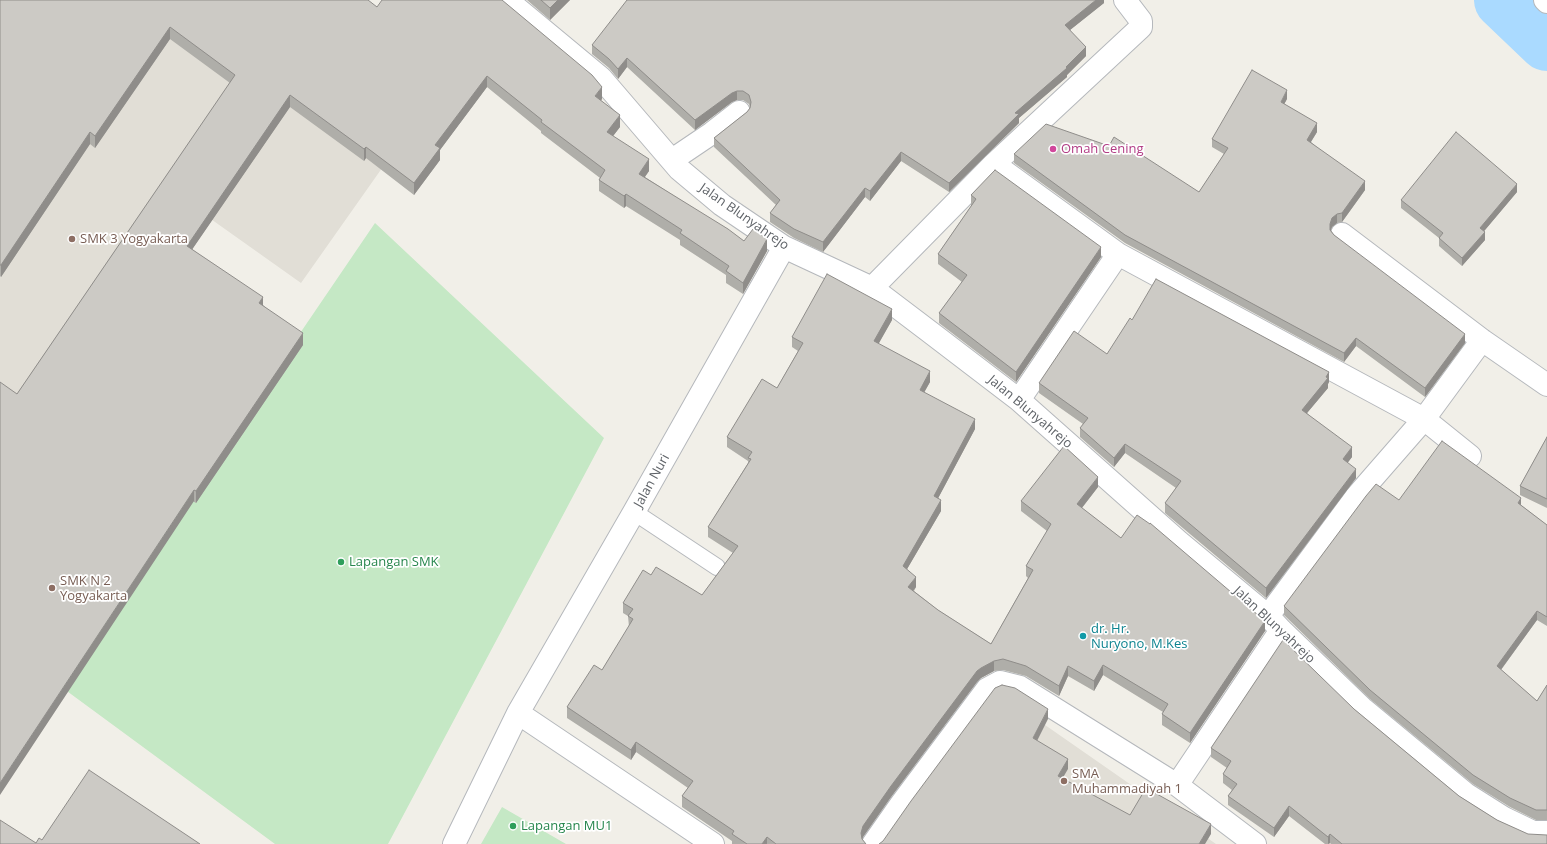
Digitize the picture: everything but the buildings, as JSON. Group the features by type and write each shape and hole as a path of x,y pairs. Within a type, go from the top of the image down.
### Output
{"street":[{"name":"Jalan Blunyahrejo","path":"507,0 601,78 679,169 722,205 784,247 872,288 1019,400 1178,542 1274,623 1362,708 1466,794 1504,818 1533,832 1547,832"},
{"path":"872,288 994,164 1141,27 1141,21 1125,0"},
{"path":"672,160 712,133 739,112"},
{"path":"994,164 1118,254 1424,419 1470,456"},
{"path":"1342,234 1482,340 1547,385"},
{"name":"Jalan Nuri","path":"454,844 518,713 784,247"},
{"path":"1019,400 1118,254"},
{"path":"1177,785 1274,623 1356,497 1424,419 1482,340"},
{"path":"873,844 987,689 1000,682 1020,687 1177,785 1255,844"},
{"path":"518,713 713,844"}],"lane":[{"path":"634,512 717,567"}],"shaded area":[{"name":"SMK 3 Yogyakarta","path":"0,0 273,0 423,110 301,283 177,195 0,441"},
{"name":"SMA Muhammadiyah 1","path":"1035,718 1216,844 969,844"}],"green space":[{"name":"Lapangan SMK","path":"375,223 604,438 388,844 275,844 60,686"},
{"name":"Lapangan MU1","path":"502,807 566,844 481,844"}],"waterway":[{"path":"1503,0 1547,42"}],"place":[{"name":"Omah Cening","path":"1053,149"},
{"name":"SMK 3 Yogyakarta","path":"72,239"},
{"name":"Lapangan SMK","path":"341,562"},
{"name":"SMK N 2 Yogyakarta","path":"52,588"},
{"name":"dr. Hr. Nuryono, M.Kes","path":"1083,636"},
{"name":"SMA Muhammadiyah 1","path":"1064,781"},
{"name":"Lapangan MU1","path":"513,826"}]}
